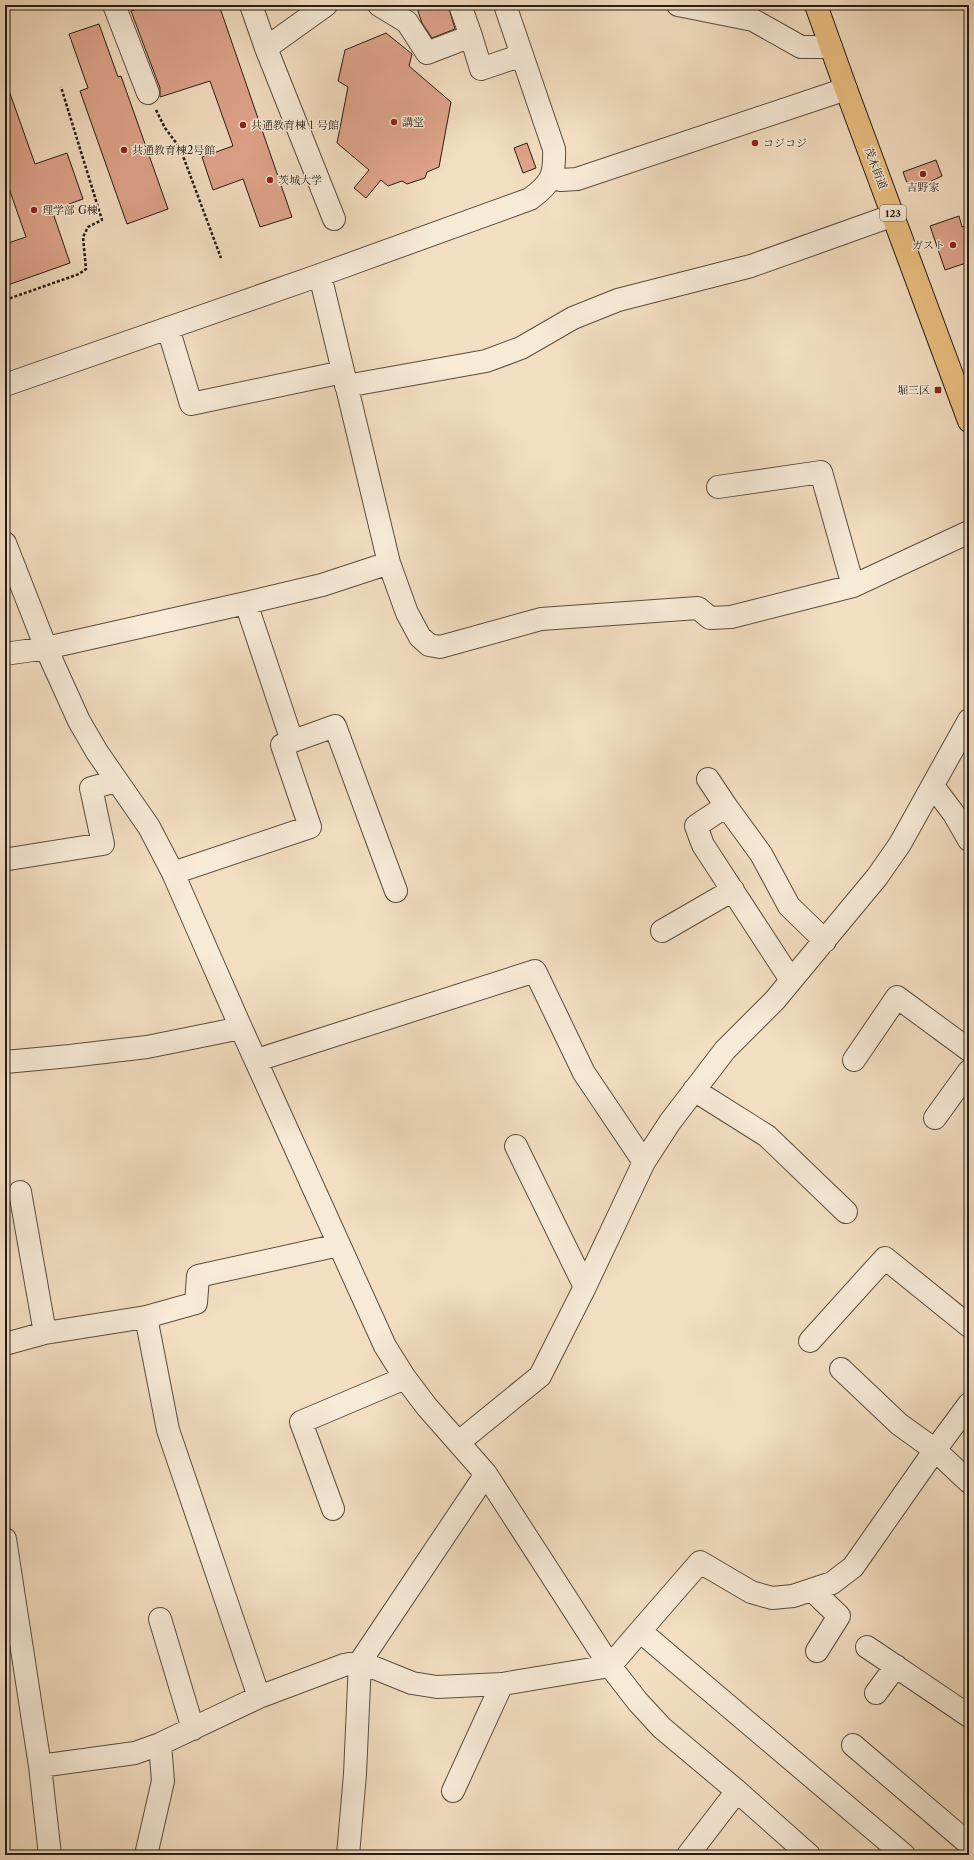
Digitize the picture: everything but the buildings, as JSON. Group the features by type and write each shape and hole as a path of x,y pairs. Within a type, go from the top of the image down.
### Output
{"highway":[{"name":"茂木街道","path":"816,5 969,421"}],"street":[{"path":"114,5 148,93"},
{"path":"251,5 266,48 334,219"},
{"path":"266,48 326,5"},
{"path":"379,5 407,22 427,53 471,36"},
{"path":"460,5 481,69 522,55"},
{"path":"5,385 320,275 530,199 538,193 552,177 554,170 554,149 505,5"},
{"path":"678,5 753,20 801,47 831,47"},
{"path":"552,177 561,180 578,179 846,89"},
{"path":"168,328 191,404 345,379 486,362 520,348 573,318 618,300 751,266 894,215"},
{"path":"320,275 389,563 407,613 420,637 429,645 440,647 541,619 698,608 710,618 731,617 852,586 969,532"},
{"path":"718,487 821,472 852,586"},
{"path":"5,543 46,648 79,721 97,752 149,827 173,873 339,1245 386,1346 405,1378 427,1407 486,1474 610,1666 638,1702 662,1728 737,1791 809,1855"},
{"path":"5,654 46,648 246,604 322,585 389,563"},
{"path":"246,604 292,741"},
{"path":"459,1442 540,1376 585,1287 644,1162 694,1090 725,1050 775,1000 877,877 900,844 969,720"},
{"path":"173,873 310,827 282,745 336,726 396,891"},
{"path":"708,780 761,854 789,906 825,940"},
{"path":"9,859 103,844 91,788 117,781"},
{"path":"933,786 954,814 969,840"},
{"path":"726,806 696,826 703,845 791,980"},
{"path":"662,931 733,890"},
{"path":"257,1060 535,972 584,1073 644,1162"},
{"path":"854,1060 896,997 969,1050"},
{"path":"5,1062 147,1047 241,1028"},
{"path":"935,1118 969,1071"},
{"path":"694,1090 767,1136 846,1212"},
{"path":"516,1146 585,1287"},
{"path":"20,1192 45,1333"},
{"path":"5,1344 45,1333 146,1317 196,1303 198,1276 339,1245"},
{"path":"810,1341 885,1258 969,1326"},
{"path":"146,1317 168,1430 259,1697"},
{"path":"841,1369 899,1424 935,1450 969,1482"},
{"path":"333,1509 301,1422 405,1378"},
{"path":"40,1766 134,1753 160,1744 259,1697 344,1665 360,1662 412,1683 437,1687 502,1684 610,1666 700,1562 751,1592 772,1598 793,1596 813,1591 832,1583 854,1567 935,1450 969,1404"},
{"path":"348,1855 355,1774 360,1662 486,1474"},
{"path":"5,1539 11,1625 40,1766 50,1855"},
{"path":"813,1591 839,1616 817,1650"},
{"path":"160,1619 193,1729"},
{"path":"640,1631 904,1855"},
{"path":"867,1647 969,1716"},
{"path":"876,1693 896,1666"},
{"path":"453,1791 502,1684"},
{"path":"146,1855 163,1781 160,1744"},
{"path":"853,1745 969,1844"},
{"path":"688,1855 737,1791"}],"path":[{"path":"5,300 79,274 86,269 83,237 88,227 102,220 61,87"},
{"path":"148,93 165,128 180,148 221,258"}],"place":[{"name":"講堂","path":"394,122"},
{"name":"共通教育棟１号館","path":"243,125"},
{"name":"コジコジ","path":"755,143"},
{"name":"共通教育棟2号館","path":"124,150"},
{"name":"吉野家","path":"923,174"},
{"name":"茨城大学","path":"270,180"},
{"name":"理学部 G棟","path":"34,210"},
{"name":"ガスト","path":"953,245"},
{"name":"堀三区","path":"938,390"}]}
